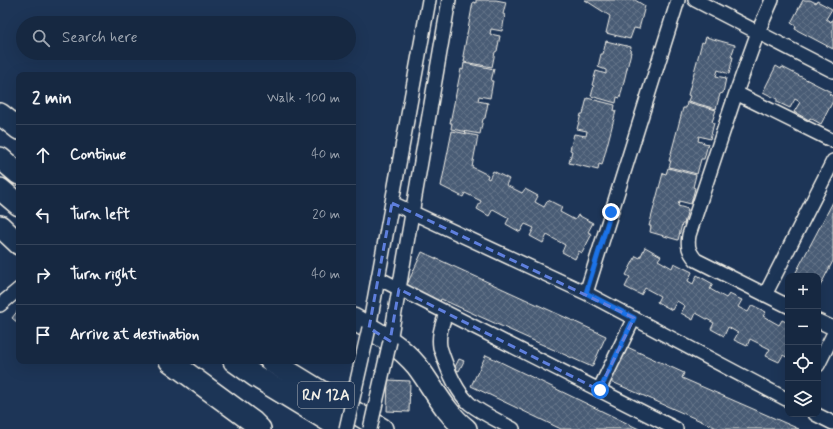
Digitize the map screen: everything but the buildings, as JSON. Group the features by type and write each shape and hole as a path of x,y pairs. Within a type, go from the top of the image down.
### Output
{"highway":[{"path":"0,114 16,127"},
{"path":"0,158 16,171"},
{"path":"0,189 16,202"},
{"path":"0,226 16,241"},
{"path":"361,324 390,341 410,359 417,366 457,421 466,429"},
{"path":"174,364 260,429"},
{"name":"RN 12A","path":"238,364 255,376 342,429"},
{"name":"RN 12A","path":"276,364 382,429"}],"street":[{"path":"356,359 361,324 378,278 429,0"},
{"path":"370,429 400,289 449,0"},
{"path":"586,293 678,0"},
{"path":"695,0 833,71"},
{"path":"772,0 758,32 736,93 689,235 688,248 691,255 696,260 785,305"},
{"path":"736,93 833,141"},
{"path":"765,295 833,161"},
{"path":"392,203 586,293 785,398"},
{"path":"378,278 676,429"},
{"path":"0,305 16,292"},
{"path":"446,313 440,331 439,341 456,387 462,396 476,408 513,429"},
{"path":"600,390 634,318"},
{"path":"821,322 833,328"},
{"path":"821,359 833,335"},
{"path":"346,429 355,364"},
{"path":"821,417 833,423"}],"highlighted area":[{"path":"392,203 634,318 599,390 399,289 390,341 369,328"}],"route":[{"path":"600,390 634,318 586,293 611,212"}]}
